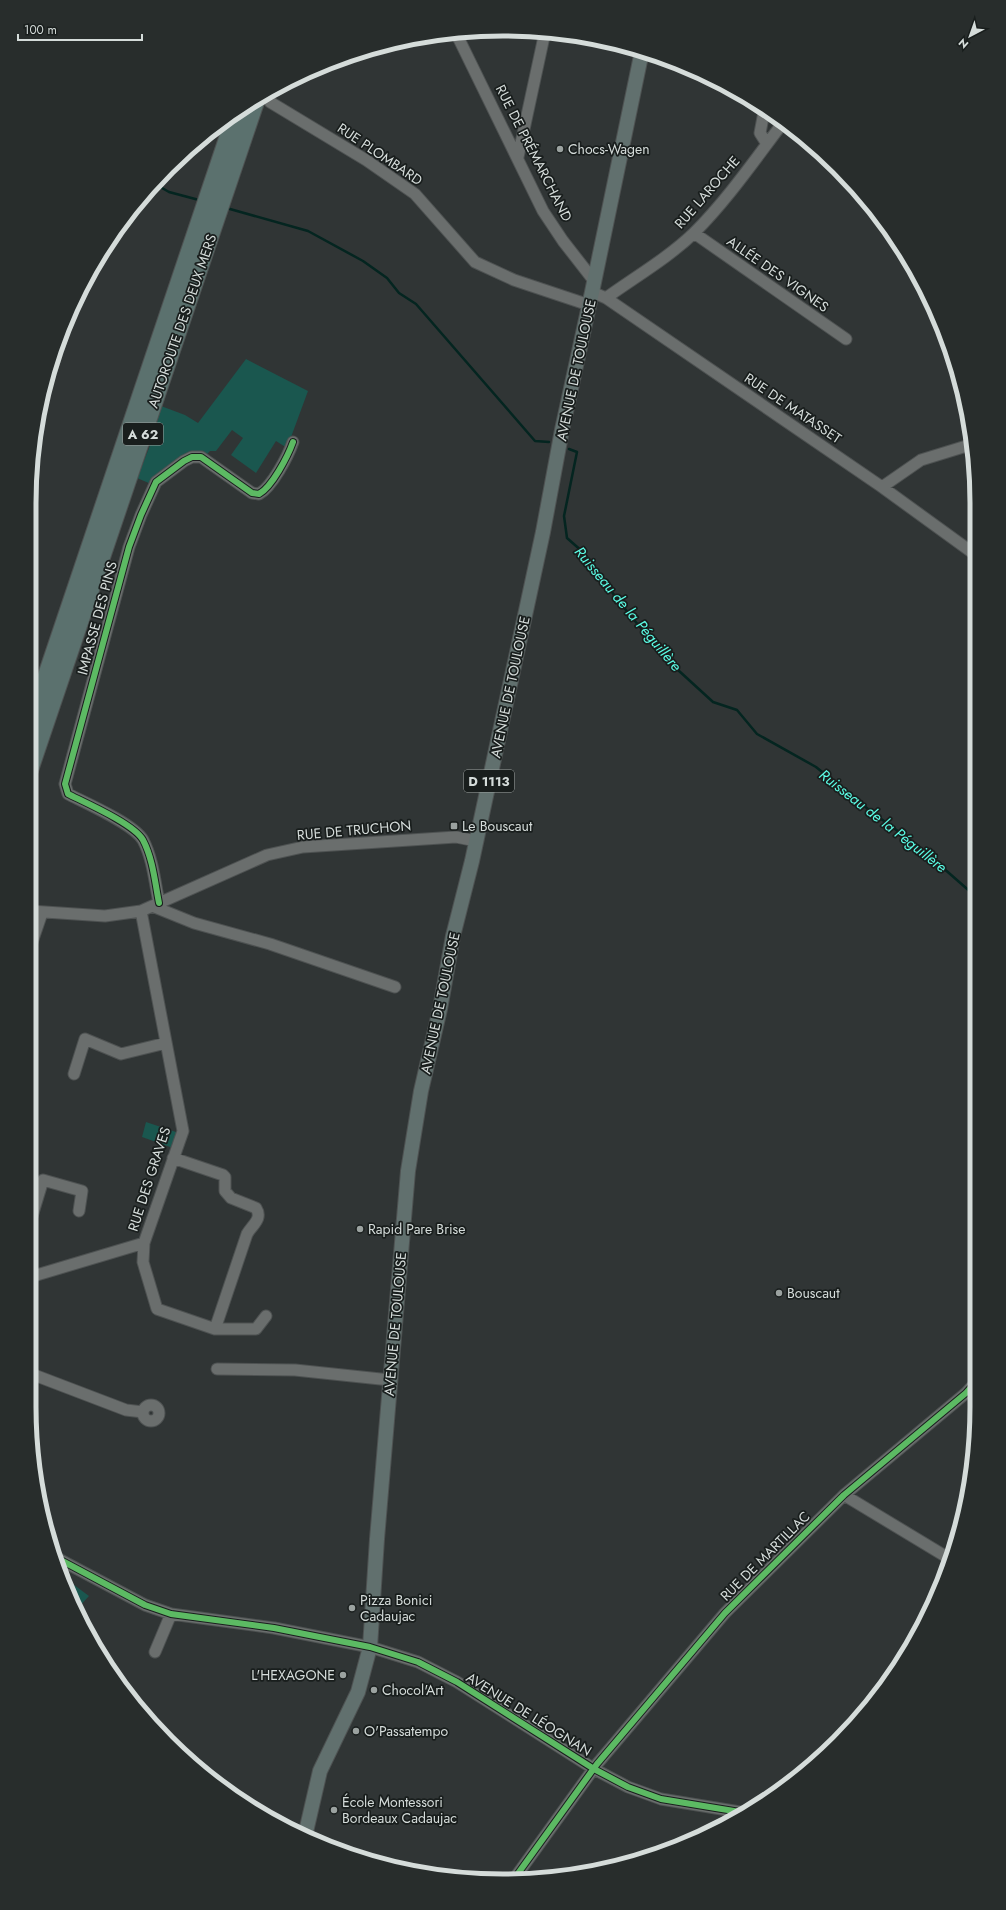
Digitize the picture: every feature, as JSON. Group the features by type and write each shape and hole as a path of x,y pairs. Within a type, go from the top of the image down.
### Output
{"highway":[{"name":"AUTOROUTE DES DEUX MERS","path":"36,753 263,103"},
{"name":"AUTOROUTE DES DEUX MERS","path":"36,705 232,124"}],"main road":[{"name":"AVENUE DE TOULOUSE","path":"370,1647 379,1516 408,1171 421,1091 440,1009 453,936 476,841 543,532 562,430 641,57"},
{"name":"D 1113","path":"306,1830 320,1771 358,1692 370,1647"}],"street":[{"name":"RUE DE PRÉMARCHAND","path":"459,38 544,211 563,241 592,293"},
{"path":"518,157 544,38"},
{"name":"RUE PLOMBARD","path":"266,101 366,160 415,194 475,262 514,280 592,293"},
{"path":"763,116 760,133 767,144"},
{"name":"RUE LAROCHE","path":"606,298 672,251 694,233 723,201 779,128"},
{"name":"ALLÉE DES VIGNES","path":"694,233 846,339"},
{"name":"RUE DE MATASSET","path":"592,293 606,298 882,487 970,551"},
{"name":"IMPASSE DES PINS","path":"151,907 153,870 143,839 122,821 68,794 65,784 129,547 156,482 184,461 192,457 201,457 252,493 259,494 264,490 285,460 293,442"},
{"path":"882,487 921,460 966,446"},
{"name":"RUE DE TRUCHON","path":"36,912 105,916 151,907 267,856 303,847 456,836 476,841"},
{"path":"151,907 194,923 270,944 395,987"},
{"name":"RUE DES GRAVES","path":"36,1274 144,1243 183,1131 166,1043 151,907"},
{"path":"36,932 42,913"},
{"path":"74,1074 85,1039 121,1054 166,1043"},
{"path":"173,1158 223,1175 225,1177 224,1191 228,1195 252,1205 258,1212 259,1217 247,1234 215,1329"},
{"path":"36,1203 43,1180 82,1191 79,1211"},
{"path":"144,1243 143,1262 158,1309 215,1329 256,1329 266,1316"},
{"path":"217,1369 295,1370 390,1380"},
{"path":"36,1376 126,1410 143,1412"},
{"name":"RUE DE MARTILLAC","path":"518,1874 594,1769 724,1612 844,1495 970,1389"},
{"path":"844,1495 945,1556"},
{"name":"AVENUE DE LÉOGNAN","path":"63,1561 145,1604 172,1614 274,1628 370,1647 418,1662 457,1682 594,1769 628,1787 661,1798 736,1811"},
{"path":"155,1652 172,1614"}],"green space":[{"path":"246,359 308,391 287,448 276,441 256,473 231,455 243,438 232,430 216,451 210,451 204,457 190,452 151,484 137,478 149,448 161,406 185,415 198,423"},
{"path":"146,1122 179,1133 173,1148 142,1137"},
{"path":"71,1582 89,1596 80,1605"}],"waterway":[{"name":"Ruisseau de la Péguillère","path":"160,187 169,192 199,200"},
{"name":"Ruisseau de la Péguillère","path":"230,209 308,231 363,261 387,278 399,293 416,304 535,441 549,442"},
{"name":"Ruisseau de la Péguillère","path":"569,449 577,452 564,516 567,538 584,553 617,599 666,659 713,702 737,710 757,734 816,767 873,813 917,845 970,891"}],"cycle path":[{"path":"159,903 151,863 143,840 130,827 97,808 68,794 65,784 129,547 156,482 184,461 192,457 201,457 252,493 259,494 274,478 293,442"},
{"path":"518,1874 597,1764 725,1613 844,1495 970,1389"},
{"path":"63,1561 145,1605 171,1614 274,1628 370,1647 418,1662 457,1682 594,1769 628,1787 661,1799 736,1811"}],"place":[{"name":"Chocs-Wagen","path":"560,149"},
{"name":"Le Bouscaut","path":"454,826"},
{"name":"Rapid Pare Brise","path":"360,1229"},
{"name":"Bouscaut","path":"779,1293"},
{"name":"Pizza Bonici Cadaujac","path":"352,1608"},
{"name":"L'HEXAGONE","path":"343,1675"},
{"name":"Chocol'Art","path":"374,1690"},
{"name":"O'Passatempo","path":"356,1731"},
{"name":"École Montessori Bordeaux Cadaujac","path":"334,1810"}]}
